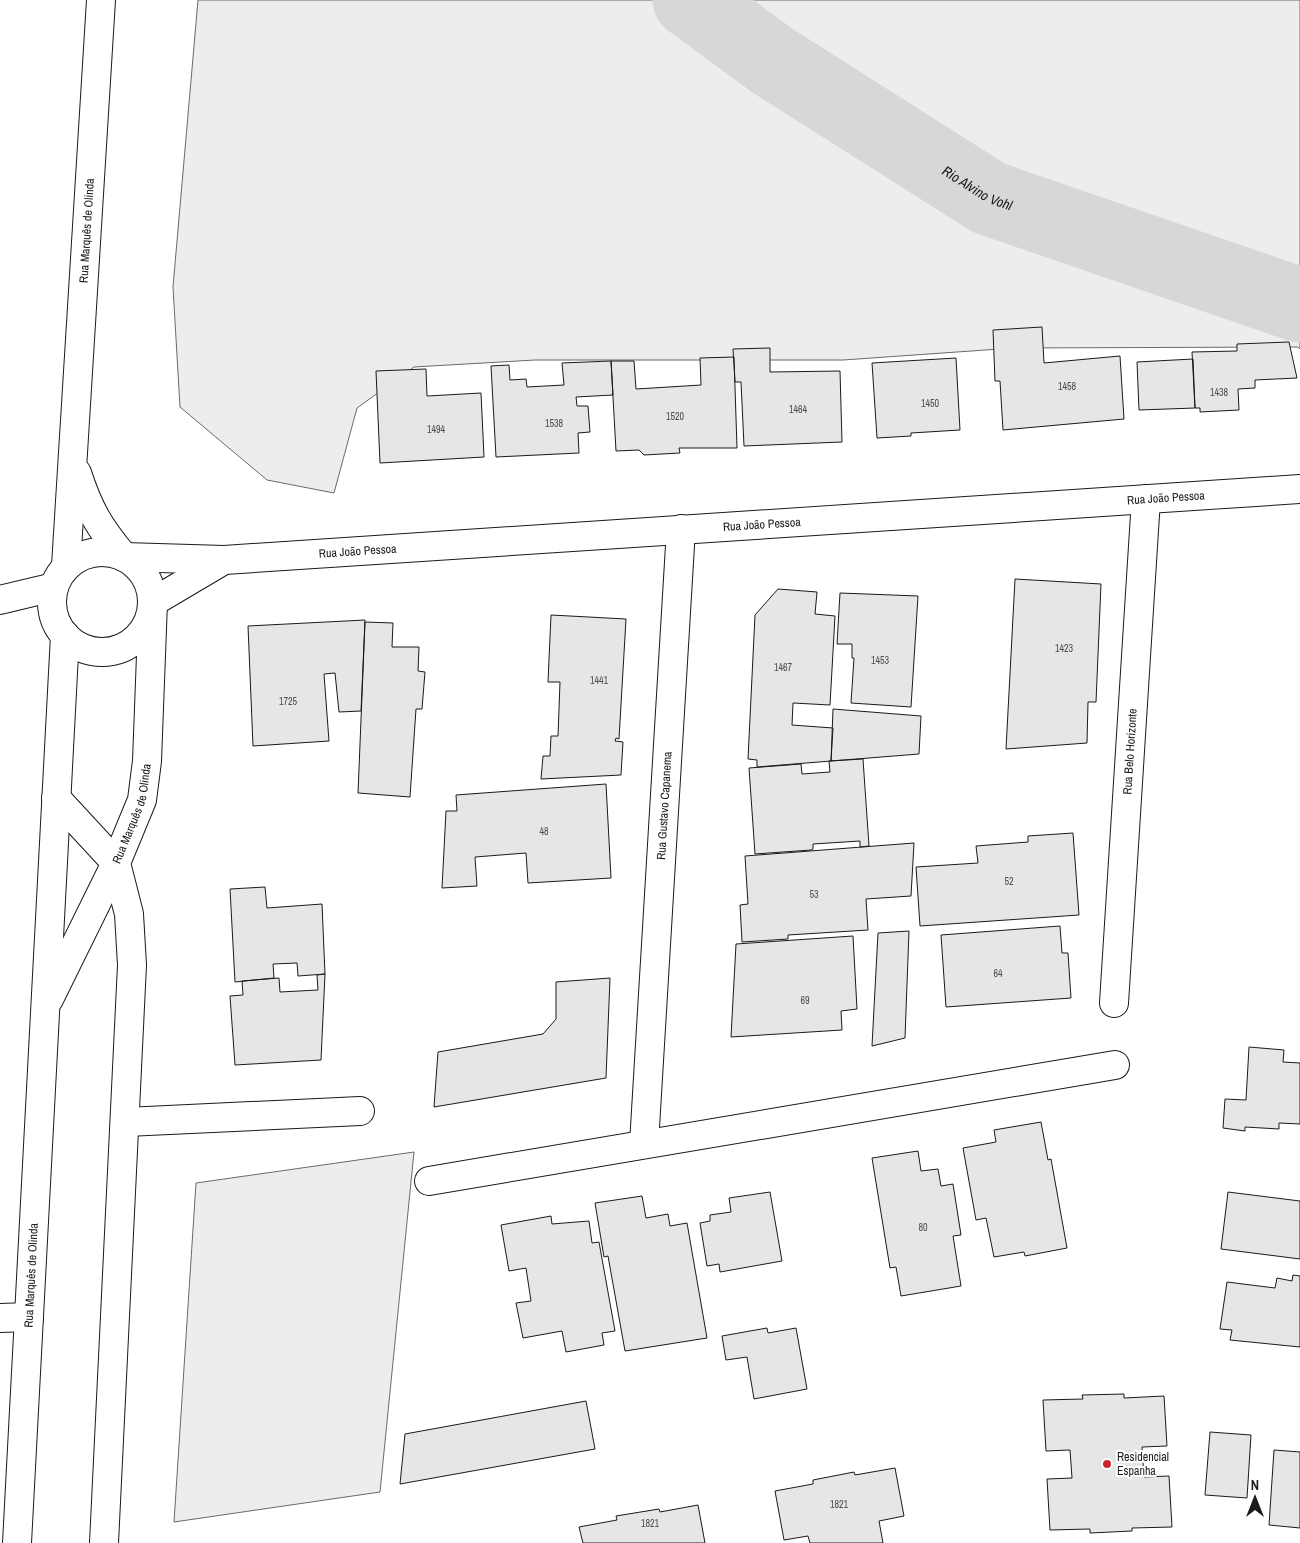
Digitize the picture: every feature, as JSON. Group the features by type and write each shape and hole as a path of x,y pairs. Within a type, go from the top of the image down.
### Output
{"street":[{"name":"Rua Marquês de Olinda","path":"60,577 73,462 100,0"},
{"name":"Rua Marquês de Olinda","path":"73,462 87,503 96,519 124,556"},
{"name":"Rua João Pessoa","path":"124,556 224,560 1300,489"},
{"name":"Rua Belo Horizonte","path":"1114,1003 1146,499"},
{"name":"Rua Gustavo Capanema","path":"644,1144 681,529"},
{"path":"0,600 60,577 79,557 94,552 109,552 124,556 146,574 153,602 150,619 142,633 129,645 112,651 95,651 79,646 65,636 56,621 52,604 60,577"},
{"name":"Rua João Pessoa","path":"153,602 224,560"},
{"name":"Rua Marquês de Olinda","path":"44,1009 116,863 142,800 146,771 153,602"},
{"name":"Rua Marquês de Olinda","path":"17,1543 65,636"},
{"path":"56,798 116,863 129,914 132,965 126,1122 104,1543"},
{"path":"429,1181 1115,1065"},
{"path":"126,1122 360,1111"},
{"path":"0,1318 29,1317"}],"shaded area":[{"path":"198,0 1300,0 1300,349 1298,347 1014,348 843,360 535,360 414,367 357,408 334,493 267,480 180,407 173,287"},
{"path":"414,1152 380,1492 174,1522 196,1183"}],"building":[{"path":"1042,327 1044,363 1120,356 1124,419 1003,430 1000,381 995,381 993,330"},
{"path":"1289,342 1297,378 1255,380 1255,388 1238,389 1239,410 1200,412 1200,408 1195,408 1192,352 1237,351 1237,344"},
{"path":"770,348 770,372 840,371 842,442 744,446 741,382 735,382 733,349"},
{"path":"734,357 737,448 679,448 680,453 644,455 639,450 616,451 611,361 634,361 636,389 701,385 700,358"},
{"path":"956,358 960,430 911,433 911,436 877,438 872,363"},
{"path":"1193,359 1195,408 1139,410 1137,362"},
{"path":"611,361 613,395 576,397 577,406 588,406 590,432 578,433 579,453 496,457 491,366 509,365 510,380 526,379 527,387 564,385 562,363"},
{"path":"426,369 427,396 481,393 484,457 380,463 376,371"},
{"path":"1015,579 1101,584 1096,702 1088,702 1087,743 1006,749"},
{"path":"778,589 817,592 815,614 835,616 830,705 793,703 792,725 833,728 831,761 757,767 757,760 748,759 755,615"},
{"path":"840,593 918,596 911,707 851,703 854,658 852,658 852,644 837,644"},
{"path":"551,615 626,619 619,739 616,738 615,741 623,742 621,775 541,779 543,756 550,756 551,736 558,736 560,682 548,682"},
{"path":"365,620 361,711 339,712 335,673 324,674 329,741 253,746 248,626"},
{"path":"365,622 393,623 392,647 419,647 418,671 425,672 422,709 416,709 410,797 358,793"},
{"path":"833,709 921,716 919,754 831,761"},
{"path":"863,759 869,846 860,847 860,841 813,844 813,849 811,850 755,854 749,768 801,764 802,774 830,772 829,761"},
{"path":"606,784 611,878 528,883 526,853 475,857 477,886 442,888 446,811 457,811 456,795"},
{"path":"1073,833 1079,915 920,926 916,867 978,863 976,846 1028,842 1028,836"},
{"path":"914,843 911,896 866,899 868,930 788,935 788,939 742,942 740,905 748,904 745,856"},
{"path":"265,887 267,908 322,904 325,974 298,976 297,963 273,964 274,978 235,982 230,889"},
{"path":"1060,926 1062,953 1068,953 1071,998 946,1007 941,935"},
{"path":"909,931 905,1038 872,1046 878,933"},
{"path":"853,936 857,1009 841,1011 842,1030 731,1037 736,944"},
{"path":"325,974 321,1060 235,1065 230,996 243,995 242,981 279,978 280,992 318,990 317,975"},
{"path":"610,978 606,1078 434,1107 438,1052 543,1034 556,1019 556,982"},
{"path":"1249,1047 1284,1050 1283,1062 1300,1063 1300,1124 1279,1123 1279,1129 1245,1127 1245,1131 1223,1128 1225,1099 1246,1100"},
{"path":"1041,1122 1048,1160 1051,1159 1067,1248 1025,1256 1024,1252 994,1257 986,1218 976,1220 963,1148 996,1142 994,1130"},
{"path":"918,1151 921,1171 938,1169 941,1186 953,1184 961,1235 953,1236 961,1286 901,1296 896,1267 890,1268 872,1158"},
{"path":"770,1192 782,1261 720,1272 719,1264 707,1266 700,1223 710,1221 710,1215 731,1212 729,1198"},
{"path":"1228,1192 1300,1201 1300,1259 1221,1249"},
{"path":"642,1196 646,1218 668,1214 670,1226 687,1223 707,1338 625,1351 608,1256 604,1257 595,1203"},
{"path":"551,1216 552,1224 589,1221 592,1243 599,1242 615,1331 602,1333 604,1345 566,1352 562,1331 523,1338 516,1303 531,1301 526,1268 509,1271 501,1225"},
{"path":"1293,1275 1300,1276 1300,1347 1230,1340 1232,1330 1220,1329 1227,1282 1275,1288 1277,1278 1292,1281"},
{"path":"767,1328 768,1333 796,1328 807,1389 754,1399 747,1357 726,1360 722,1336"},
{"name":"Residencial Espanha","path":"1124,1394 1124,1398 1164,1396 1167,1446 1142,1447 1144,1477 1169,1476 1172,1527 1132,1528 1132,1531 1090,1533 1090,1529 1050,1530 1047,1479 1072,1478 1070,1450 1046,1451 1043,1400 1083,1399 1082,1395"},
{"path":"586,1401 595,1449 400,1484 405,1434"},
{"path":"1210,1432 1251,1435 1247,1498 1205,1495"},
{"path":"1274,1450 1300,1452 1300,1528 1269,1525"},
{"path":"895,1468 904,1516 879,1521 883,1543 810,1543 808,1536 784,1540 775,1491 813,1484 813,1480 854,1472 855,1475"},
{"path":"698,1505 705,1543 583,1543 579,1527 617,1520 616,1516 659,1509 660,1512"}],"waterway":[{"name":"Rio Alvino Vohl","path":"690,0 773,61 989,198 1300,305"}],"place":[{"name":"Residencial Espanha","path":"1107,1464"}]}
